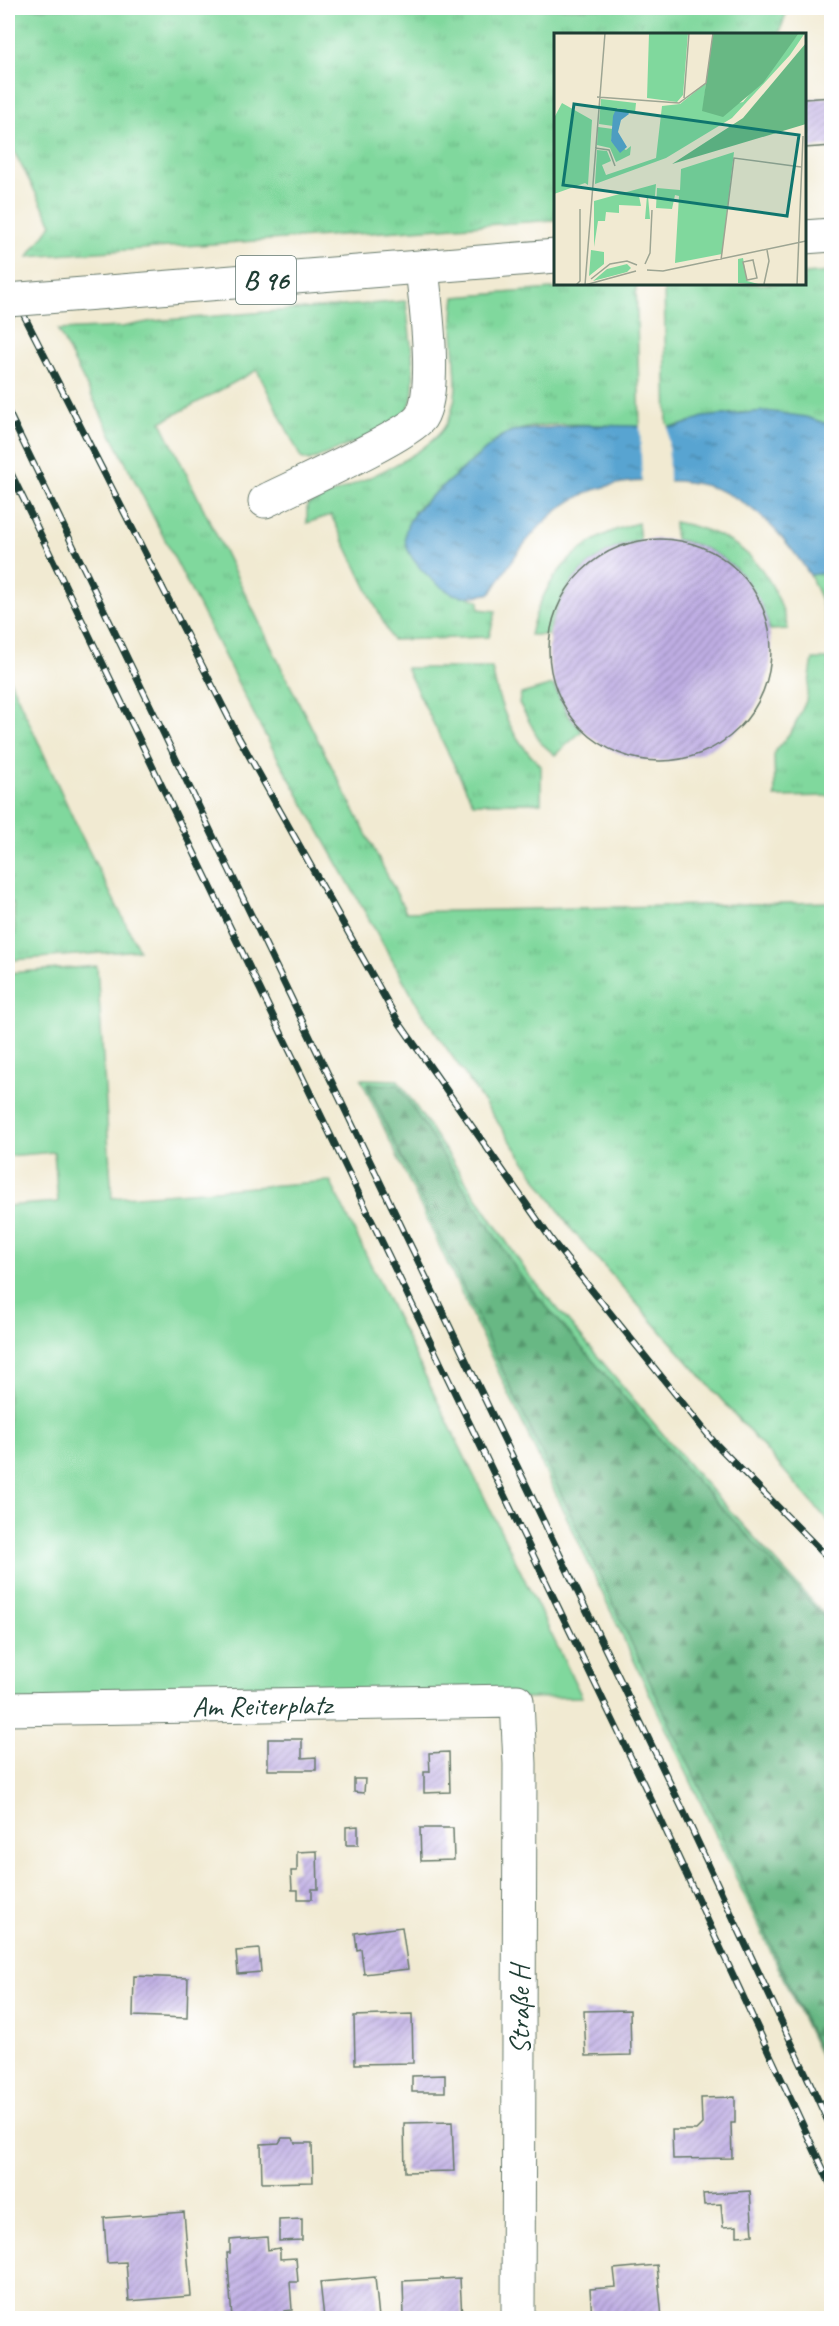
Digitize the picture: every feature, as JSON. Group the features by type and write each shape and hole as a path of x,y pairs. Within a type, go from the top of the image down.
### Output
{"street":[{"path":"806,237 831,235"},
{"name":"B 96","path":"8,300 554,256"},
{"path":"265,501 397,435 421,417 430,385 422,267"},
{"name":"Am Reiterplatz","path":"8,1709 517,1701"},
{"name":"Straße H","path":"517,1701 520,1764 518,2319"}],"green space":[{"path":"8,8 788,8 779,33 554,33 554,220 28,257 52,224 8,140"},
{"path":"831,272 831,425 800,417 770,413 739,413 702,418 678,426 667,426 664,285 806,285 806,274"},
{"path":"602,285 636,285 640,427 587,424 549,425 531,427 500,437 413,512 470,598 479,600 479,609 496,611 489,637 392,640 331,515 307,523 307,505 395,465 427,445 443,429 451,412 456,388 453,331 455,297"},
{"path":"406,301 413,365 411,402 406,411 395,420 350,445 309,461 301,458 257,370 161,422 289,683 406,912 831,902 831,1524 572,1230 421,1011 261,728 58,330 122,327 153,321"},
{"path":"674,522 717,534 749,556 773,587 788,629 770,630 756,596 737,570 710,551 675,539"},
{"path":"638,523 640,540 606,553 592,562 579,574 560,601 548,635 530,635 544,595 567,562 598,538"},
{"path":"831,572 831,631 828,631 821,600 810,575"},
{"path":"813,659 829,659 831,796 775,797 774,753 793,729 806,701"},
{"path":"406,668 492,668 498,696 514,733 541,766 541,803 473,803"},
{"path":"8,676 80,833 139,950 13,960 11,935 15,934 13,903 8,903"},
{"path":"553,685 568,715 582,731 555,755 541,743 519,703 521,694"},
{"path":"97,966 112,1198 330,1181 582,1697 8,1706 8,1206 58,1202 54,1152 8,1156 8,973"},
{"path":"361,1079 398,1080 526,1271 693,1470 831,1622 831,1625 689,1473 521,1277 398,1085 367,1085 703,1794 831,2080"},
{"path":"367,1084 398,1085 521,1277 689,1473 831,1625 831,2078 703,1794"}],"water":[{"path":"766,411 806,417 831,425 831,572 810,575 773,528 743,502 707,486 678,481 637,481 611,485 586,493 563,506 527,541 491,593 464,596 450,593 429,577 407,549 405,537 407,525 423,504 500,437 512,431 581,425 677,427 703,417"}],"pier":[{"path":"640,424 668,424 669,484 642,484"}],"building":[{"path":"832,97 832,146 806,148 806,99"},
{"path":"660,539 682,541 702,547 730,564 746,580 763,608 769,628 771,650 769,672 763,692 746,720 730,736 702,753 682,759 660,761 638,759 618,753 590,736 574,720 557,692 551,672 549,650 551,628 557,608 574,580 590,564 618,547 638,541"},
{"path":"268,1739 302,1739 302,1758 316,1757 316,1770 268,1770"},
{"path":"449,1752 450,1792 424,1793 424,1772 430,1772 429,1753"},
{"path":"354,1779 365,1779 364,1793 354,1792"},
{"path":"358,1826 358,1845 346,1845 346,1827"},
{"path":"420,1828 453,1828 454,1860 421,1861"},
{"path":"317,1851 318,1889 312,1889 312,1899 298,1899 298,1890 292,1890 291,1871 297,1871 297,1852"},
{"path":"402,1927 408,1969 364,1974 361,1949 357,1950 355,1933"},
{"path":"259,1949 261,1972 238,1974 236,1951"},
{"path":"134,1976 188,1978 187,2018 133,2016"},
{"path":"630,2010 631,2055 586,2056 584,2011"},
{"path":"412,2014 413,2063 355,2064 354,2016"},
{"path":"445,2075 445,2092 412,2092 412,2076"},
{"path":"735,2097 735,2123 731,2123 732,2158 673,2159 672,2130 696,2130 702,2124 701,2098"},
{"path":"452,2122 454,2171 405,2172 404,2123"},
{"path":"282,2138 293,2138 295,2143 312,2143 313,2182 262,2183 261,2144 279,2143"},
{"path":"750,2191 753,2235 737,2236 737,2226 723,2227 721,2204 704,2205 703,2194"},
{"path":"184,2212 191,2296 129,2301 126,2262 107,2263 104,2218"},
{"path":"302,2219 302,2240 279,2241 279,2220"},
{"path":"267,2237 268,2250 280,2248 280,2259 296,2258 298,2282 290,2282 292,2310 284,2311 284,2318 232,2318 227,2253 230,2253 230,2240"},
{"path":"657,2265 662,2318 592,2318 590,2289 616,2287 614,2269"},
{"path":"375,2277 379,2318 324,2318 320,2282"},
{"path":"460,2278 462,2318 404,2318 403,2281"}],"railway":[{"path":"8,284 239,738 398,1021 553,1242 714,1442 832,1562"},
{"path":"8,411 681,1806 832,2130"},
{"path":"8,467 660,1818 832,2188"}]}
